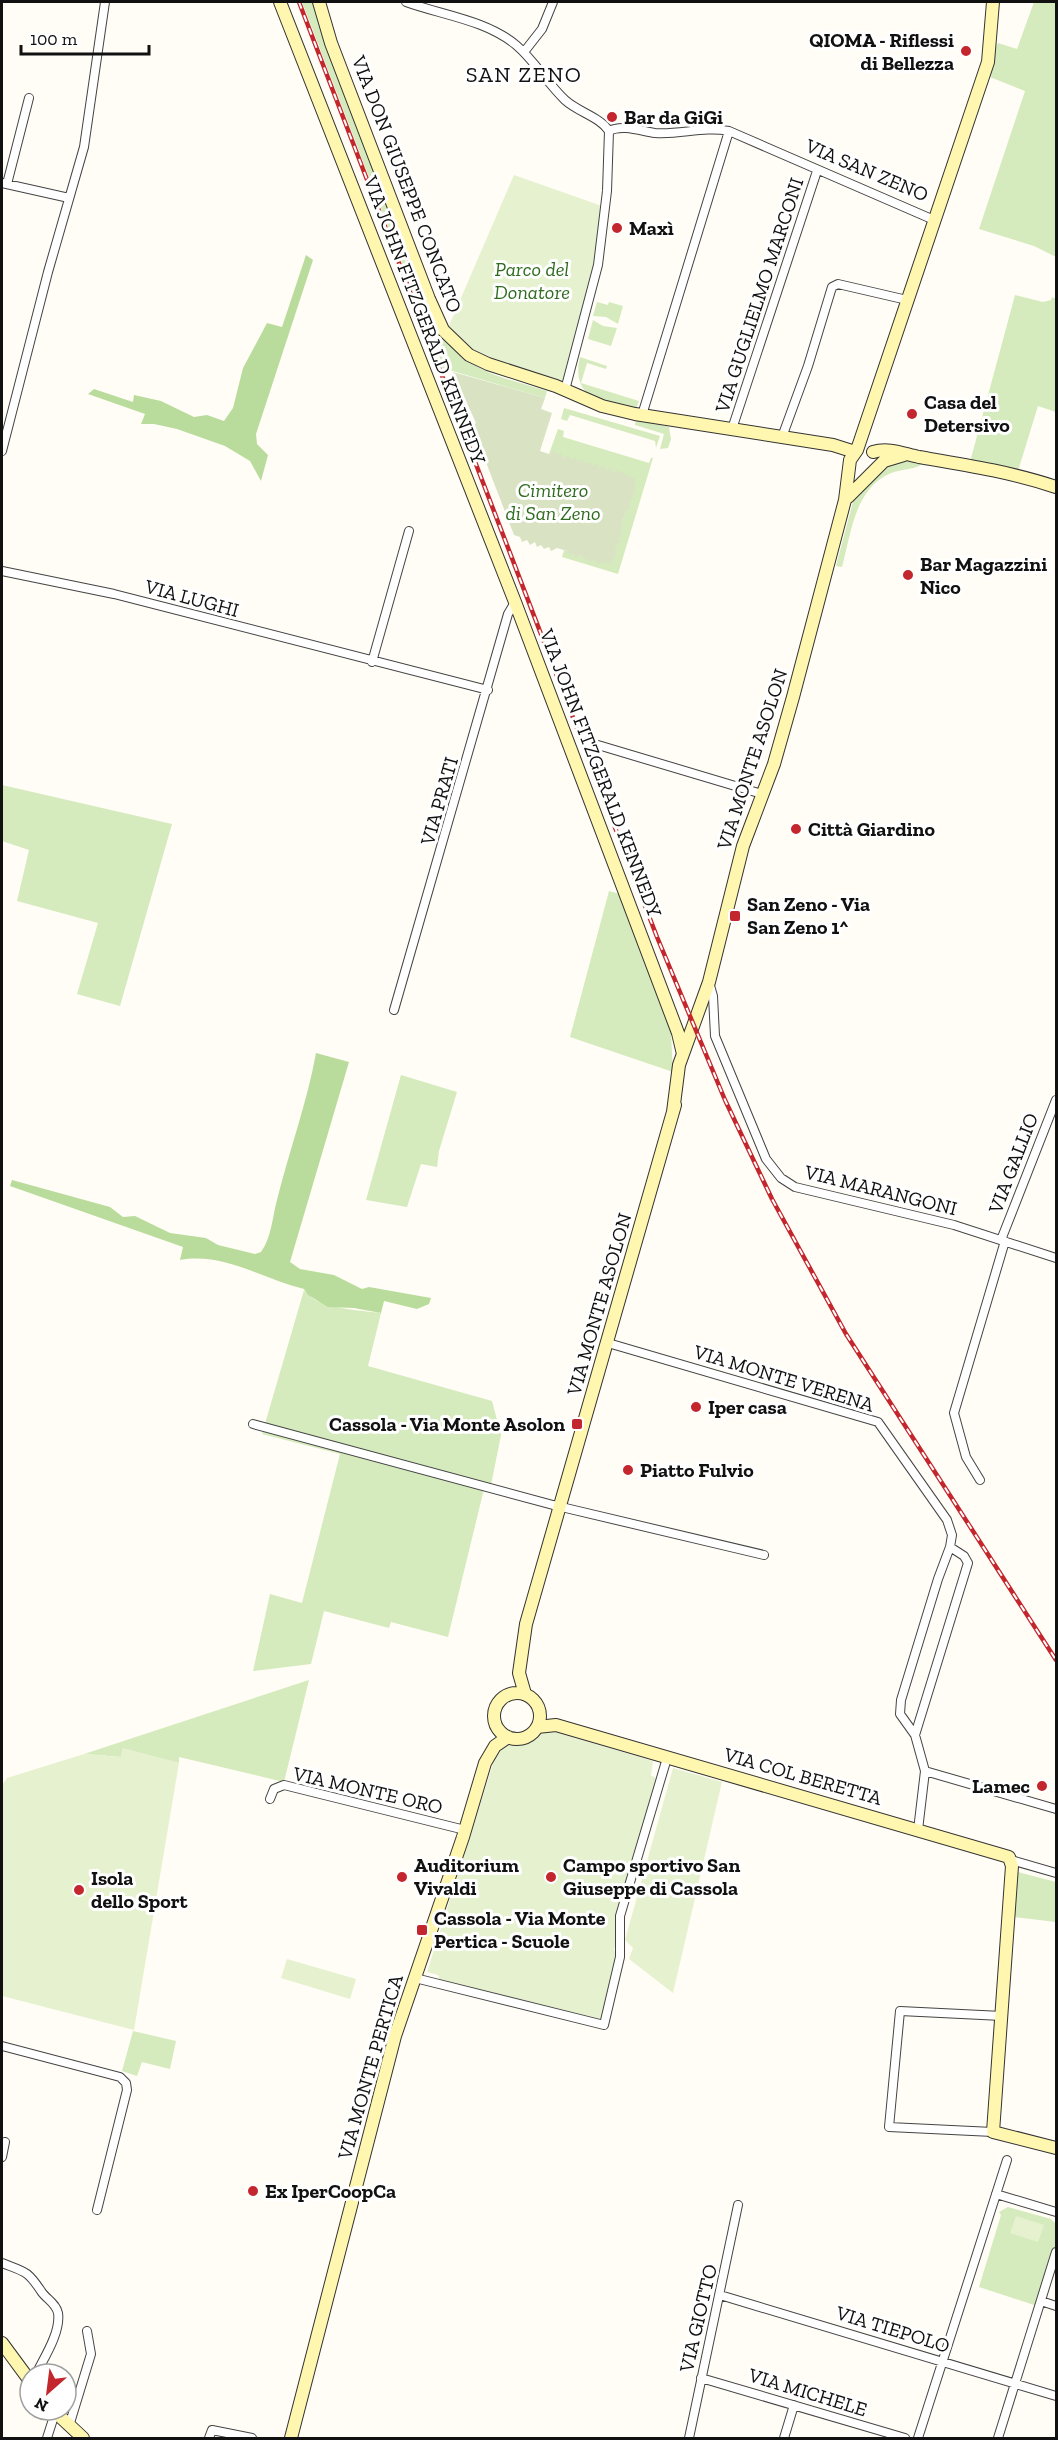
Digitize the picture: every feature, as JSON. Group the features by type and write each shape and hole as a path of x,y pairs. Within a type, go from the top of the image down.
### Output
{"main road":[{"name":"VIA JOHN FITZGERALD KENNEDY","path":"280,2 603,829 673,1024 680,1074"},
{"name":"VIA DON GIUSEPPE CONCATO","path":"319,2 331,44 429,299 443,330 455,344 474,358 566,390 602,406 642,415 833,445 859,455"},
{"path":"934,220 988,62 993,2"},
{"name":"VIA SAN ZENO","path":"872,472 878,460 859,455 865,427 934,220"},
{"path":"872,472 857,474 859,455 888,450 992,469 1056,487"},
{"name":"VIA MONTE ASOLON","path":"845,500 887,459 905,454"},
{"name":"VIA MONTE ASOLON","path":"510,1694 519,1673 526,1624 673,1112 688,1034 709,982 743,846 793,697 859,455"},
{"name":"VIA JOHN FITZGERALD KENNEDY","path":"673,1024 688,1034"},
{"name":"VIA MONTE ASOLON","path":"680,1074 693,1042 688,1034"},
{"name":"VIA MONTE ASOLON","path":"519,1673 525,1694"},
{"path":"540,1713 537,1727 527,1737 508,1737 497,1728 494,1719 496,1706 510,1694 525,1694 536,1703 540,1713 556,1725"},
{"name":"VIA COL BERETTA","path":"537,1727 556,1725 1005,1855 1011,1860"},
{"name":"VIA MONTE PERTICA","path":"291,2439 389,2057 485,1763 495,1746 497,1728"},
{"name":"VIA MONTE PERTICA","path":"495,1746 508,1737"},
{"path":"1011,1860 993,2132 1056,2148"},
{"path":"2,2343 18,2365"},
{"path":"65,2422 83,2439"}],"street":[{"path":"2,451 84,147 105,2"},
{"path":"406,2 493,31 524,52 564,99 604,124 609,131 607,191 598,266 566,390"},
{"path":"524,52 542,29 553,2"},
{"path":"29,99 4,184 69,198"},
{"name":"VIA SAN ZENO","path":"609,131 617,128 661,133 713,129 729,131 934,220"},
{"path":"642,415 729,131"},
{"name":"VIA GUGLIELMO MARCONI","path":"732,429 818,171"},
{"path":"782,437 808,366 832,287 838,284 906,300"},
{"path":"372,662 409,531"},
{"name":"VIA LUGHI","path":"2,571 114,594 488,690"},
{"name":"VIA PRATI","path":"394,1010 488,690 508,614 515,602"},
{"path":"598,745 762,794"},
{"name":"VIA MARANGONI","path":"709,982 713,996 715,1036 766,1159 781,1178 795,1187 954,1225 1056,1258"},
{"name":"VIA GALLIO","path":"1003,1240 1056,1100"},
{"path":"980,1480 966,1457 954,1413 1003,1240"},
{"name":"VIA MONTE VERENA","path":"608,1343 878,1422 947,1520 951,1535 950,1547 901,1700 900,1714 915,1735 925,1771"},
{"path":"253,1424 561,1507 764,1556"},
{"path":"915,1735 968,1563 964,1556 950,1547"},
{"path":"415,1978 604,2025 620,1957 620,1916 667,1758"},
{"path":"918,1830 925,1771 1056,1809"},
{"name":"VIA MONTE ORO","path":"270,1799 274,1789 284,1785 465,1830"},
{"name":"VIA COL BERETTA","path":"1011,1860 1056,1874"},
{"path":"993,2132 889,2127 900,2011 1002,2016"},
{"path":"2,2046 120,2077 126,2083 127,2090 97,2210"},
{"path":"2,2157 5,2142"},
{"path":"918,2439 1007,2160"},
{"path":"996,2194 1056,2212"},
{"name":"VIA GIOTTO","path":"689,2439 738,2205"},
{"path":"998,2439 1056,2252"},
{"path":"2,2263 28,2274 37,2281 41,2292 51,2301 58,2313 57,2324 41,2362"},
{"name":"VIA TIEPOLO","path":"720,2295 1056,2396"},
{"path":"1041,2301 1056,2306"},
{"path":"69,2426 91,2354 87,2331"},
{"name":"VIA MICHELE","path":"701,2378 905,2439"},
{"path":"784,2439 794,2405"},
{"path":"47,2439 51,2422"},
{"path":"209,2439 212,2430 252,2439"}],"green space":[{"path":"302,2 316,2 437,329 449,344 473,364 499,376 547,391 545,398 442,368"},
{"path":"1034,2 1056,2 1056,257 1034,246 979,229 1025,91 990,77 996,47 998,43 1017,49"},
{"name":"Parco del Donatore","path":"514,175 602,206 595,267 564,380 561,382 470,351 448,328"},
{"path":"306,255 313,260 256,434 257,444 268,455 261,481 250,461 225,446 177,429 141,424 145,414 88,394 94,389 133,402 134,395 161,401 194,417 207,415 224,421 233,408 243,368 267,323 282,327"},
{"path":"1015,295 1043,302 1051,300 1052,297 1056,299 1056,412 1038,406 1018,471 970,462"},
{"path":"597,302 608,305 609,302 623,306 618,324 606,317 593,316"},
{"path":"593,320 603,326 617,328 611,346 588,339"},
{"path":"580,357 607,366 606,369 587,363 581,383 639,401 636,409 612,404 592,396 585,390 580,382 578,371"},
{"name":"Cimitero di San Zeno","path":"453,372 545,398 541,409 552,413 540,451 549,454 554,451 557,455 561,453 564,458 569,455 571,460 575,457 578,462 583,459 585,464 590,462 592,466 597,464 599,469 604,466 606,471 610,468 613,473 618,470 635,479 634,494 631,496 633,499 630,500 629,509 626,511 621,528 623,532 618,538 620,542 616,544 615,557 610,564 602,562 597,565 595,560 590,562 580,555 575,558 573,553 569,555 567,551 557,548 551,551 549,547 544,549 541,545 537,547 535,542 530,545 527,540 522,542 520,537 514,535 472,426 476,423"},
{"path":"564,408 660,436 656,448 655,441 570,415 567,421 561,419"},
{"path":"636,419 669,427 671,439 668,448 660,449 664,434 635,425"},
{"path":"558,429 564,431 563,437 649,463 653,458 618,574 562,557 564,550 602,562 611,559 626,511 613,473 549,454"},
{"path":"901,460 923,463 889,474 877,481 868,491 856,514 842,567 836,566 854,498 885,466"},
{"path":"2,785 172,824 120,1006 77,994 98,923 17,901 29,850 2,841"},
{"path":"609,891 620,894 665,1014 671,1034 673,1072 570,1037"},
{"path":"316,1053 349,1062 290,1262 300,1269 334,1275 362,1289 369,1287 431,1298 429,1304 417,1309 384,1301 381,1313 354,1308 328,1307 308,1295 304,1289 243,1268 212,1260 180,1260 183,1247 10,1186 12,1180 110,1207 123,1217 135,1216 170,1233 206,1238 218,1245 255,1254 261,1252 270,1233"},
{"path":"401,1075 457,1092 439,1151 437,1167 421,1164 407,1207 366,1200"},
{"path":"304,1290 318,1301 328,1305 381,1313 368,1366 492,1401 501,1435 490,1490 484,1489 448,1637 391,1622 389,1628 324,1611 311,1664 253,1671 270,1594 302,1603 340,1454 262,1434"},
{"path":"309,1680 284,1782 179,1757 179,1763 123,1749 121,1757 84,1754"},
{"name":"Campo sportivo San Giuseppe di Cassola","path":"539,1727 653,1761 651,1776 655,1777 656,1782 614,1950 616,1954 601,2025 443,1987 438,1975 427,1972 499,1745 506,1741 514,1741 517,1735 532,1738"},
{"name":"Isola dello Sport","path":"123,1748 179,1763 134,2030 2,1996 2,1785 7,1778 84,1754 121,1757"},
{"path":"673,1768 722,1782 673,1993 629,1959 633,1948 625,1940"},
{"path":"1018,1872 1056,1882 1056,1922 1014,1917"},
{"path":"287,1959 356,1979 350,1999 281,1978"},
{"path":"133,2031 176,2041 170,2069 142,2062 137,2076 122,2071"},
{"path":"1008,2207 1051,2219 1056,2224 1056,2243 1037,2306 979,2287 1001,2215 999,2212"},
{"path":"1016,2216 1044,2225 1038,2242 1010,2233"}],"railway":[{"path":"299,2 657,937 725,1100 772,1199 846,1334 1056,1660"}],"place":[{"name":"QIOMA - Riflessi di Bellezza","path":"966,51"},
{"name":"Bar da GiGi","path":"612,117"},
{"name":"Maxì","path":"617,228"},
{"name":"Casa del Detersivo","path":"912,414"},
{"name":"Bar Magazzini Nico","path":"908,575"},
{"name":"Città Giardino","path":"796,829"},
{"name":"San Zeno - Via San Zeno 1^","path":"735,916"},
{"name":"Iper casa","path":"696,1407"},
{"name":"Cassola - Via Monte Asolon","path":"577,1424"},
{"name":"Piatto Fulvio","path":"628,1470"},
{"name":"Lamec","path":"1042,1786"},
{"name":"Auditorium Vivaldi","path":"402,1877"},
{"name":"Campo sportivo San Giuseppe di Cassola","path":"551,1877"},
{"name":"Isola dello Sport","path":"79,1890"},
{"name":"Cassola - Via Monte Pertica - Scuole","path":"422,1930"},
{"name":"Ex IperCoopCa","path":"253,2191"}],"district":[{"name":"SAN ZENO","path":"524,74"}]}
